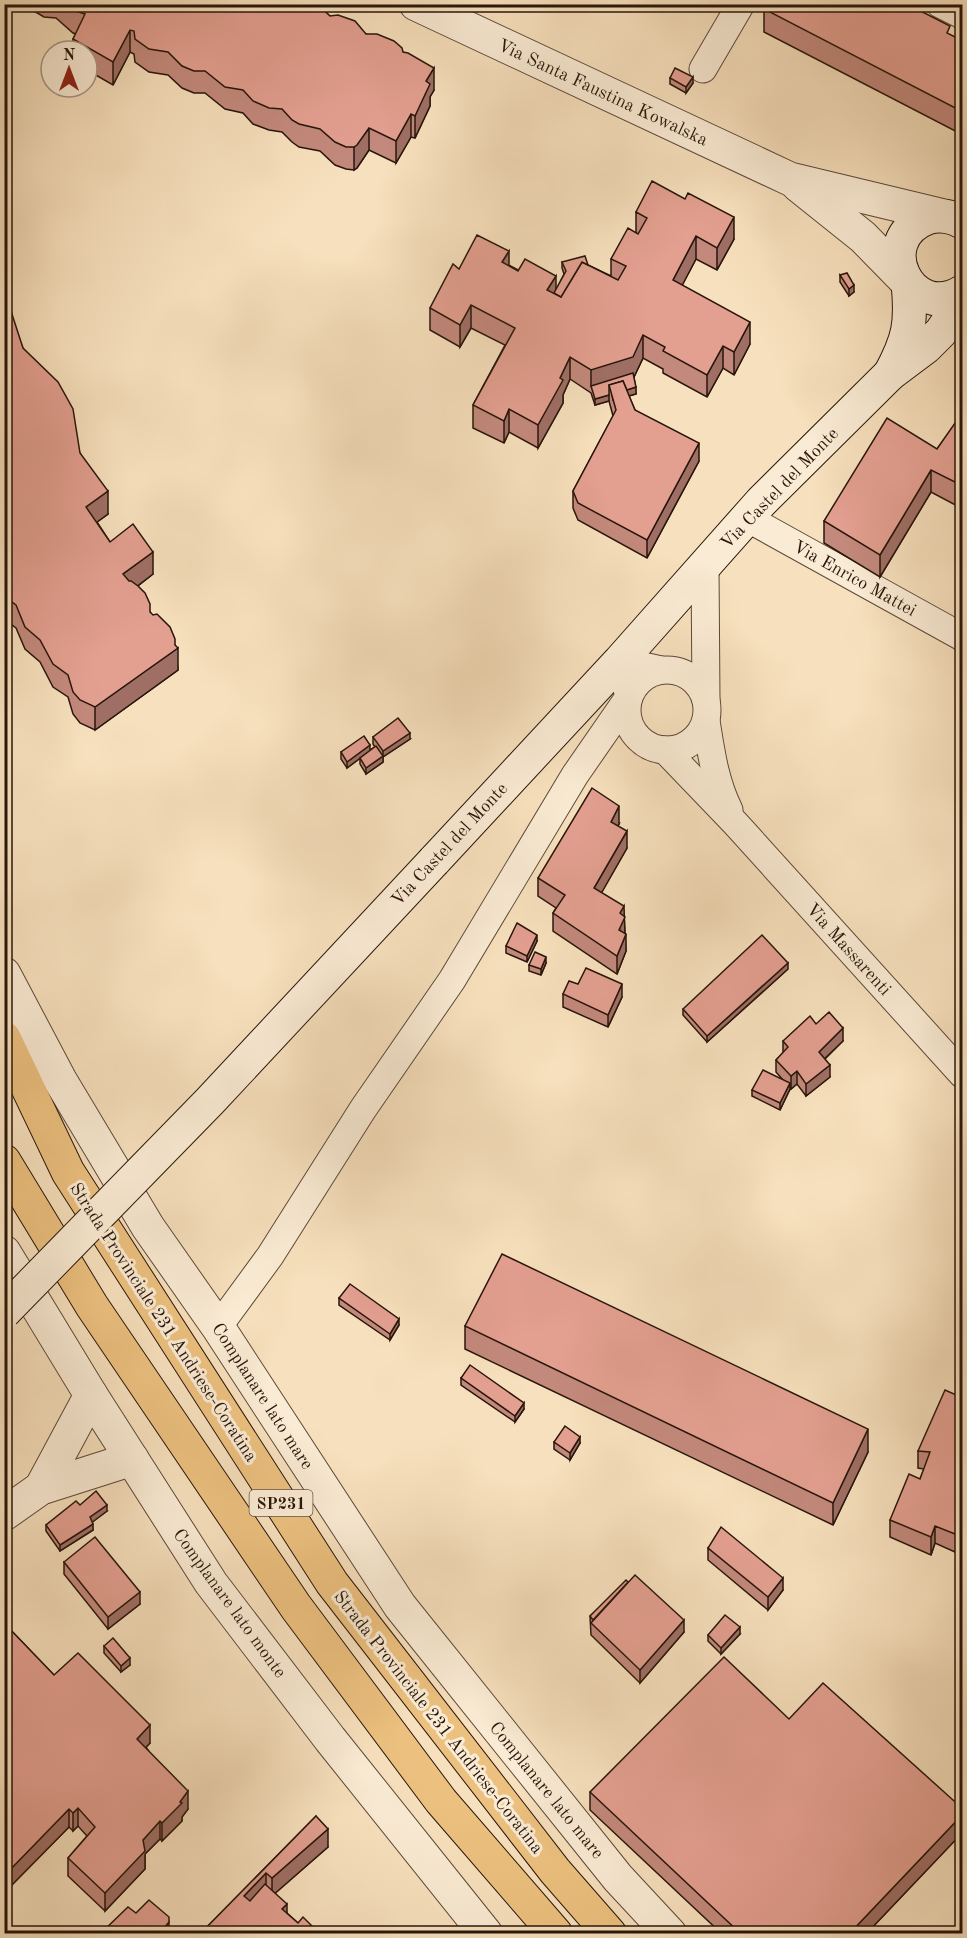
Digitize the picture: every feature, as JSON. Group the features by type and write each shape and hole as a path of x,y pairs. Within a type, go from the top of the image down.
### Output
{"highway":[{"name":"Strada Provinciale 231 Andriese-Coratina","path":"4,1038 68,1172 332,1583 555,1871 610,1934"},
{"name":"SP231","path":"4,1161 92,1306 296,1607 441,1801 556,1934"}],"street":[{"name":"Via Santa Faustina Kowalska","path":"416,4 790,179"},
{"path":"703,69 741,4"},
{"path":"940,4 963,15"},
{"path":"790,179 958,220"},
{"path":"790,179 863,237 919,293 932,298 946,298 963,292"},
{"name":"Via Castel del Monte","path":"890,374 904,347 910,321 908,284 901,271 899,257 901,243 908,231 918,222 930,217 958,220"},
{"name":"Via Castel del Monte","path":"4,1312 210,1101 620,661 747,518 890,374 926,347 941,332 963,301"},
{"name":"Via Enrico Mattei","path":"747,518 963,638"},
{"path":"705,567 706,711 716,777 721,795 736,824"},
{"path":"620,661 661,670 673,670 694,680 706,711 700,733 690,743 678,749 652,748 633,733 628,722 626,710 629,697 620,661"},
{"path":"218,1327 270,1256 363,1109 452,980 575,775 634,687 641,679 661,670"},
{"path":"665,750 736,824"},
{"name":"Via Massarenti","path":"736,824 963,1074"},
{"name":"Complanare lato mare","path":"4,974 60,1080 148,1227 218,1327 400,1606 618,1878 670,1934"},
{"name":"Complanare lato monte","path":"4,1252 91,1395 211,1582 330,1738 486,1934"},
{"path":"41,1488 91,1395"},
{"path":"4,1514 41,1488 132,1459"}],"building":[{"path":"66,4 317,4 330,16 338,15 355,21 366,34 377,34 394,41 403,52 434,68 426,81 430,84 415,116 411,114 396,141 369,128 357,145 346,147 335,142 320,129 292,120 282,109 269,108 253,101 243,90 225,87 205,71 194,71 182,66 168,52 149,49 135,39 134,31 130,30 113,62 99,54 99,39 73,39 85,14 73,10"},
{"path":"766,4 907,4 950,26 947,33 963,41 963,112 764,9"},
{"path":"675,68 693,77 686,87 670,78"},
{"path":"652,181 685,199 688,193 734,217 717,248 696,236 673,280 750,322 734,352 723,346 707,375 663,351 665,347 643,335 633,357 591,370 570,357 560,378 563,380 538,425 509,409 504,421 473,405 515,328 471,305 460,325 430,308 453,264 459,269 477,235 509,251 502,262 518,271 525,259 556,276 547,290 561,297 582,262 618,280 626,266 611,259 628,228 638,234 647,218 636,212"},
{"path":"585,256 588,265 582,262 561,297 554,293 566,271 562,262"},
{"path":"847,273 854,285 849,289 840,275"},
{"path":"9,305 23,348 58,382 73,409 80,453 108,491 86,507 110,542 133,524 153,552 123,574 145,593 150,604 150,612 153,615 157,614 170,627 178,648 95,707 80,700 73,692 68,675 53,664 40,640 25,627 16,605 4,596 4,307"},
{"path":"633,373 636,387 627,390 623,381 609,385 609,395 595,399 591,386"},
{"path":"623,381 635,410 699,443 647,540 578,503 573,491 616,410 609,385"},
{"path":"962,413 963,486 931,470 880,555 824,521 887,418 937,449"},
{"path":"398,718 410,733 383,751 373,737"},
{"path":"364,736 370,745 347,762 341,752"},
{"path":"376,746 383,756 366,768 360,758"},
{"path":"592,788 619,806 611,822 627,831 594,888 624,906 620,913 625,917 619,930 626,934 617,956 553,913 565,895 538,878"},
{"path":"517,923 537,935 527,956 506,946"},
{"path":"762,935 788,963 707,1036 683,1009"},
{"path":"535,952 546,957 541,969 529,965"},
{"path":"586,968 622,984 608,1015 563,994 569,981 578,984"},
{"path":"829,1012 843,1028 819,1052 830,1065 806,1084 797,1071 791,1076 776,1060 788,1047 783,1041 810,1016 816,1024"},
{"path":"763,1070 790,1083 780,1103 752,1090"},
{"path":"502,1254 868,1429 833,1503 465,1326"},
{"path":"350,1284 399,1319 390,1334 339,1298"},
{"path":"470,1365 524,1403 515,1416 461,1378"},
{"path":"945,1390 963,1398 963,1536 935,1526 931,1537 890,1520 909,1474 920,1479 930,1452 918,1451"},
{"path":"565,1426 580,1437 570,1453 554,1442"},
{"path":"96,1491 107,1505 90,1517 93,1524 60,1545 46,1525 76,1501 80,1505"},
{"path":"721,1527 783,1578 768,1597 708,1548"},
{"path":"95,1537 140,1592 108,1617 64,1562"},
{"path":"635,1575 684,1620 640,1670 591,1623"},
{"path":"626,1580 628,1582 593,1620 590,1616"},
{"path":"725,1615 740,1627 721,1648 708,1635"},
{"path":"4,1623 54,1675 78,1653 150,1725 137,1739 188,1791 180,1802 182,1803 162,1823 160,1821 143,1840 145,1851 105,1893 68,1858 95,1827 78,1808 73,1813 69,1809 4,1876"},
{"path":"113,1638 130,1658 121,1666 104,1646"},
{"path":"724,1657 789,1719 823,1683 963,1809 963,1814 849,1934 741,1934 590,1792"},
{"path":"316,1816 328,1829 272,1878 266,1873 244,1896 250,1901 265,1884 287,1904 282,1909 298,1923 303,1917 320,1934 200,1934"},
{"path":"149,1900 169,1917 169,1922 159,1934 100,1934 128,1907 136,1913"}]}
